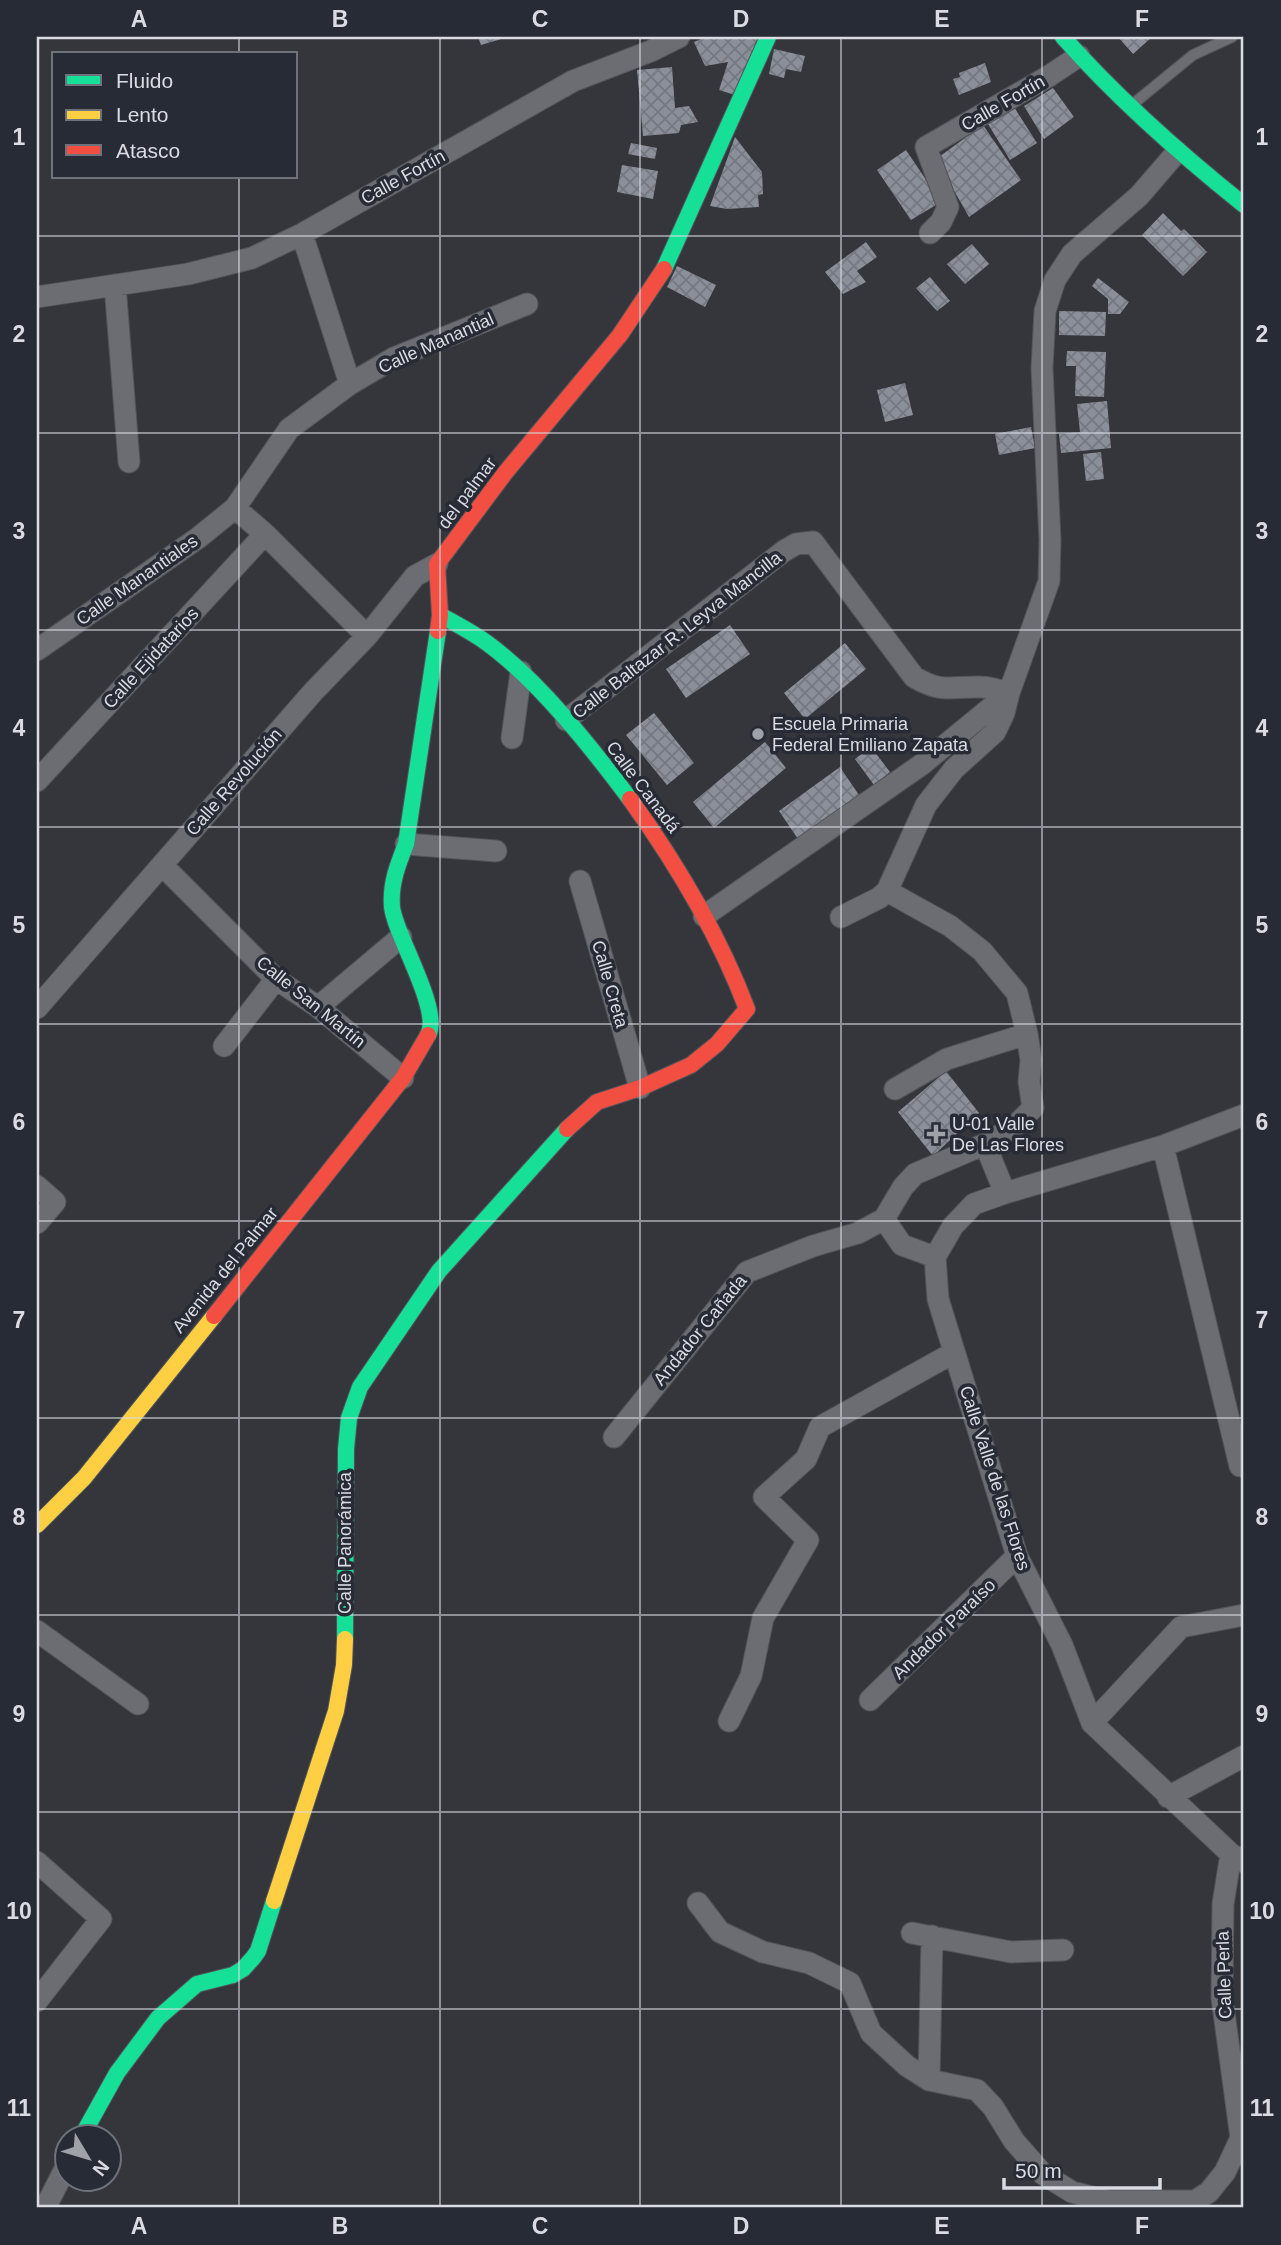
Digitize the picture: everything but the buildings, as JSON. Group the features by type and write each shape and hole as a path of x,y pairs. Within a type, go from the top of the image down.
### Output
{"street":[{"name":"Calle Fortín","path":"37,297 188,274 252,258 302,234 573,81 651,51 679,37"},
{"name":"del palmar","path":"437,564 505,473 620,335 662,274 768,37"},
{"path":"1063,37 1177,152 1244,205"},
{"name":"Calle Fortín","path":"930,233 941,222 948,207 926,147 1079,56"},
{"path":"841,917 879,898 887,891 926,805 954,769 995,733 1004,713 1049,581 1042,368 1045,311 1055,280 1072,254 1139,196 1177,152"},
{"path":"302,234 350,384"},
{"path":"115,285 129,462"},
{"name":"Calle Manantial","path":"235,508 289,429 350,384 394,359 527,304"},
{"path":"235,508 265,534 367,636"},
{"name":"Calle Manantiales","path":"37,650 198,538 235,508"},
{"name":"Calle Ejidatarios","path":"37,781 265,534"},
{"name":"Calle Baltazar R. Leyva Mancilla","path":"566,720 784,551 796,544 813,542 914,677 931,687 951,690 983,687 1009,693"},
{"path":"318,1007 401,937 392,908 394,874 406,844 440,615 437,564"},
{"name":"Calle Revolución","path":"37,1008 313,692 367,636 415,576 437,564"},
{"name":"Calle Canadá","path":"440,615 486,642 521,672 566,720 634,802 660,839 704,916 742,994 747,1009 733,1026"},
{"path":"512,738 521,672"},
{"path":"704,916 921,765 1009,693"},
{"path":"406,844 496,851"},
{"name":"Calle San Martín","path":"162,865 276,979 318,1007 403,1078"},
{"name":"Calle Creta","path":"580,880 640,1088"},
{"path":"887,891 950,926 982,951 1017,993 1027,1034 1033,1108 1016,1126 985,1144 915,1174 884,1220 902,1245 935,1257 953,1226 974,1204 1163,1146 1244,1115"},
{"name":"Avenida del Palmar","path":"37,1525 84,1478 403,1078 431,1030 425,993 401,937"},
{"path":"224,1046 276,979"},
{"name":"Calle Panorámica","path":"90,2122 120,2065 141,2035 197,1982 229,1978 245,1970 258,1951 336,1711 344,1665 347,1545 345,1448 349,1418 360,1387 439,1271 573,1122 597,1102 640,1088 691,1065 717,1044 733,1026"},
{"path":"895,1089 947,1059 1027,1034"},
{"path":"985,1144 1004,1193"},
{"path":"1163,1146 1240,1466"},
{"path":"37,1186 55,1202 37,1223"},
{"name":"Andador Cañada","path":"614,1437 747,1272 813,1246 858,1233 884,1220"},
{"name":"Calle Valle de las Flores","path":"935,1257 938,1299 1017,1556 1062,1645 1092,1723 1168,1797 1238,1858"},
{"path":"729,1721 751,1676 763,1618 808,1540 764,1497 806,1459 820,1427 953,1353"},
{"name":"Andador Paraíso","path":"870,1700 1017,1556"},
{"path":"1092,1723 1181,1627 1244,1615"},
{"path":"37,1631 138,1704"},
{"path":"1168,1797 1244,1756"},
{"name":"Calle Perla","path":"929,2080 977,2090 993,2107 1014,2141 1043,2174 1072,2192 1108,2201 1195,2201 1209,2192 1225,2172 1243,2140 1222,1998 1223,1904 1238,1858"},
{"path":"37,1862 101,1919 37,2001"},
{"path":"698,1903 720,1932 763,1952 808,1962 850,1983 871,2033 907,2066 929,2080"},
{"path":"929,2080 922,1934 1011,1952 1063,1950"},
{"path":"45,2208 53,2192"}],"lane":[{"path":"1131,106 1193,55 1231,37"}],"traffic: fast":[{"path":"664,269 768,37"},
{"path":"1063,37 1150,125 1244,205"},
{"path":"440,615 487,643 526,676 581,737 630,799"},
{"path":"428,1035 431,1023 429,1008 395,920 392,890 406,844 438,631"},
{"path":"345,1639 346,1449 349,1418 360,1387 439,1271 567,1129"},
{"path":"90,2122 117,2073 158,2018 197,1984 233,1975 253,1958 258,1951 274,1901"}],"traffic: slow":[{"path":"37,1525 84,1478 214,1316"},
{"path":"274,1901 336,1711 344,1665 345,1639"}],"traffic: jam":[{"path":"438,631 440,615 437,564 505,473 620,335 664,269"},
{"path":"567,1129 597,1102 640,1088 691,1065 717,1044 747,1009 736,981 695,900 630,799"},
{"path":"214,1316 403,1078 428,1035"}],"place":[{"name":"Escuela Primaria Federal Emiliano Zapata","path":"758,734"},
{"name":"U-01 Valle De Las Flores","path":"936,1134"}]}
